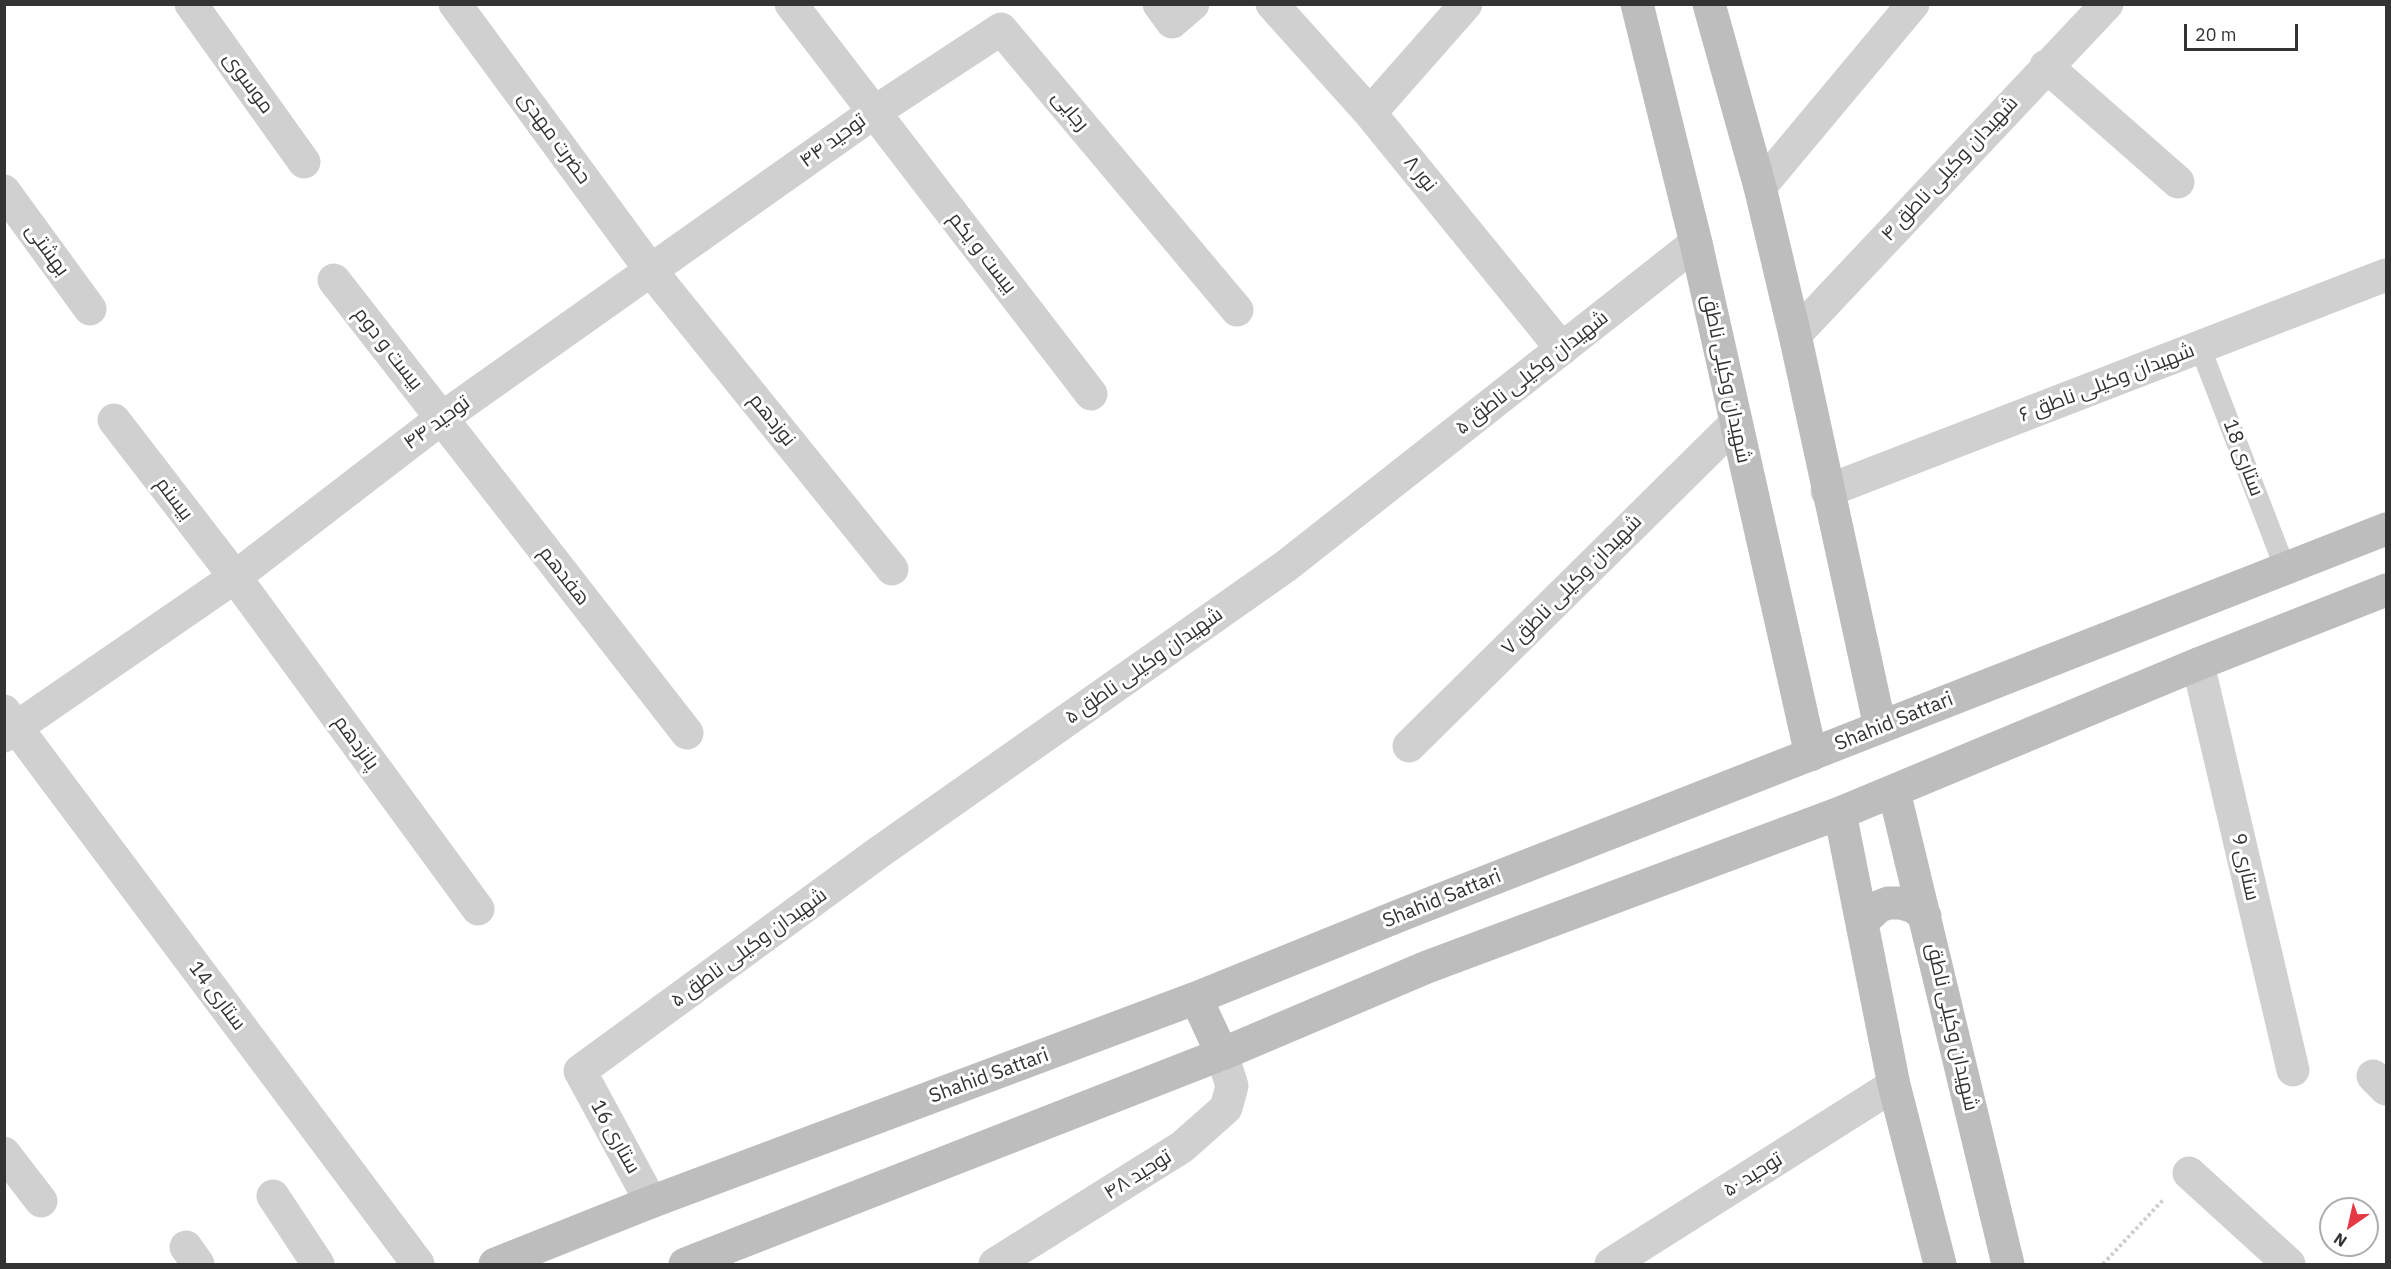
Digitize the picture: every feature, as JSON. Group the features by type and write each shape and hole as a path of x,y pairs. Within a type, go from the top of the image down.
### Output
{"main road":[{"name":"شهیدان وکیلی ناطق","path":"1637,4 1696,243 1811,755"},
{"path":"1709,4 1760,186 1795,335 1880,727"},
{"name":"Shahid Sattari","path":"495,1264 651,1202 1196,998 1406,913 2386,529"},
{"path":"685,1264 1222,1054 1427,967 1840,813 2198,664 2386,590"},
{"name":"شهیدان وکیلی ناطق","path":"1894,791 2008,1264"},
{"path":"1840,813 1894,1085 1940,1264"},
{"path":"1862,922 1869,914 1888,903 1914,907 1925,916"},
{"path":"1196,998 1222,1054"}],"street":[{"name":"موسوی","path":"192,4 304,162"},
{"name":"حضرت مهدی","path":"455,4 652,272"},
{"name":"بیست و یکم","path":"791,4 1091,394"},
{"path":"1159,4 1172,22 1193,4"},
{"name":"نور ۸","path":"1272,4 1370,113 1562,349"},
{"path":"1370,113 1467,4"},
{"path":"1760,186 1913,4"},
{"name":"شهیدان وکیلی ناطق ۴","path":"1795,335 2046,66 2107,4"},
{"name":"رجایی","path":"873,113 1001,29 1237,310"},
{"path":"2046,66 2178,182"},
{"name":"توحید ۴۴","path":"8,725 234,577 442,418 652,272 873,113"},
{"name":"بهشتی","path":"4,191 90,309"},
{"name":"شهیدان وکیلی ناطق ۵","path":"580,1071 878,853 1286,566 1696,243"},
{"name":"نوزدهم","path":"652,272 892,569"},
{"name":"شهیدان وکیلی ناطق ۶","path":"1827,490 2386,275"},
{"name":"بیست و دوم","path":"334,280 442,418"},
{"name":"هفدهم","path":"442,418 687,733"},
{"name":"بیستم","path":"114,420 234,577"},
{"name":"شهیدان وکیلی ناطق ۷","path":"1409,746 1735,424"},
{"name":"پانزدهم","path":"234,577 478,909"},
{"name":"ستاری 9","path":"2198,664 2293,1070"},
{"name":"ستاری 14","path":"8,725 418,1264"},
{"name":"توحید ۴۸","path":"995,1264 1182,1147 1226,1108 1232,1086 1222,1054"},
{"name":"ستاری 16","path":"580,1071 651,1202"},
{"name":"توحید ۵۰","path":"1611,1264 1894,1085"},
{"path":"4,1153 41,1200"},
{"path":"2189,1173 2289,1264"},
{"path":"273,1196 318,1264"}],"lane":[{"name":"ستاری 18","path":"2200,347 2285,568"}],"path":[{"path":"2103,1264 2189,1173"}]}
